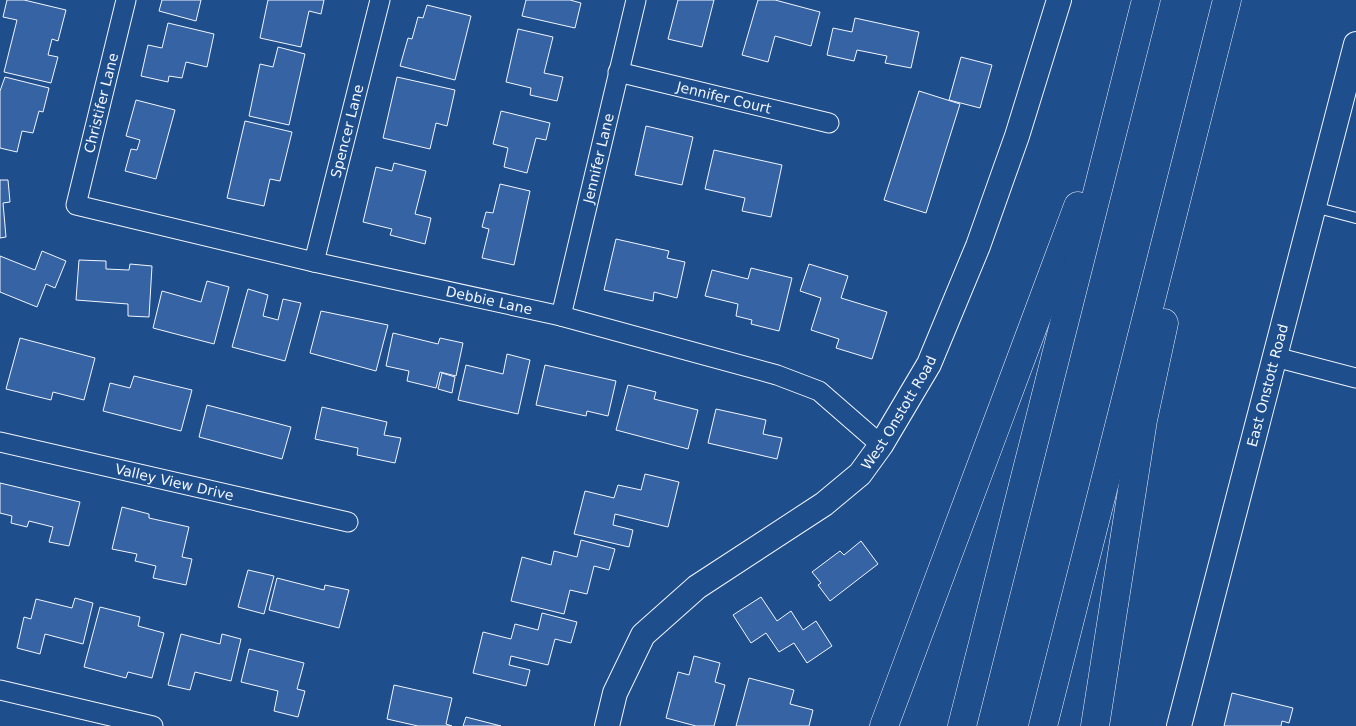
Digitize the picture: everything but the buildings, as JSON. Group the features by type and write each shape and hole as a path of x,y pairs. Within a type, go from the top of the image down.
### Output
{"highway":[{"path":"962,726 1146,0"},
{"path":"1043,726 1227,0"},
{"path":"1095,726 1143,420 1233,0"},
{"path":"884,726 1125,80"}],"street":[{"name":"Christifer Lane","path":"76,205 126,0"},
{"name":"Spencer Lane","path":"314,262 380,0"},
{"name":"Jennifer Lane","path":"561,316 636,0"},
{"name":"West Onstott Road","path":"607,726 615,693 643,635 697,587 824,504 860,474 881,445 929,364 978,246 1017,136 1059,0"},
{"name":"East Onstott Road","path":"1179,726 1314,207 1352,73 1356,44"},
{"name":"Jennifer Court","path":"618,72 829,123"},
{"name":"Debbie Lane","path":"76,205 314,262 561,316 776,375 819,391 881,445"},
{"path":"1275,357 1356,378"},
{"name":"Valley View Drive","path":"0,442 348,522"},
{"path":"0,690 153,726"}],"lane":[{"path":"1314,207 1356,218"}]}
